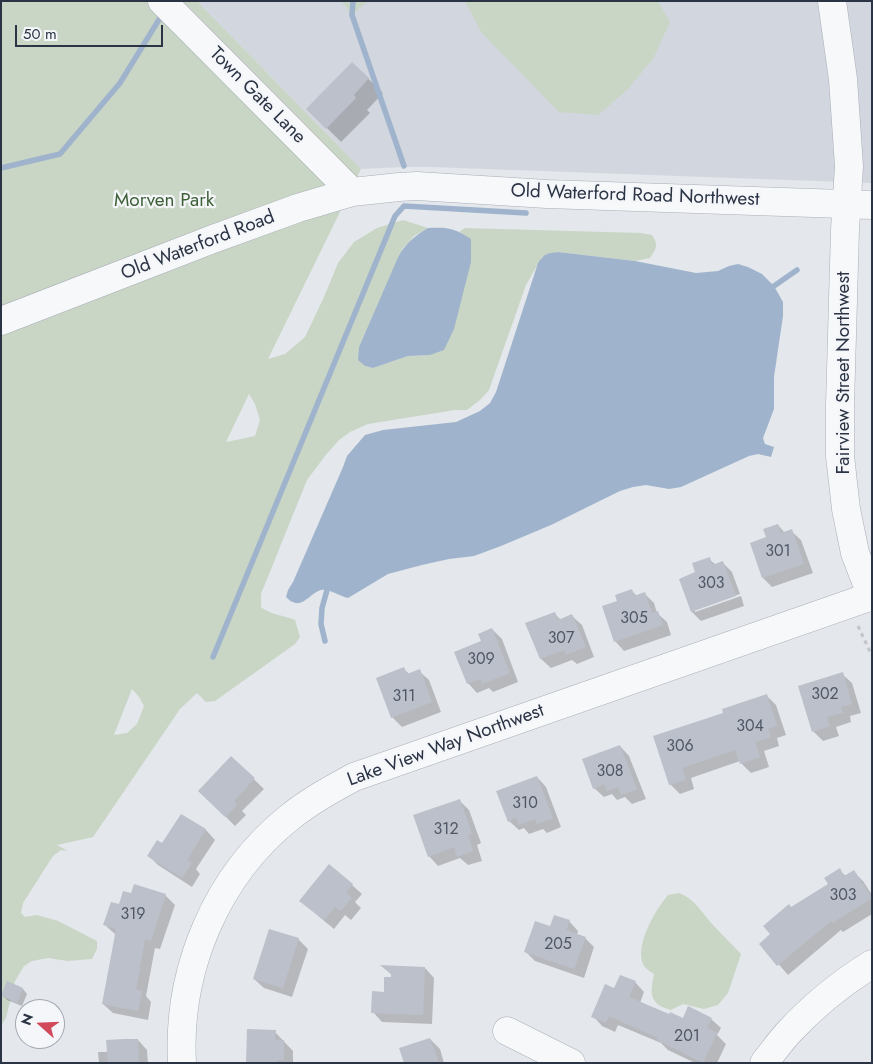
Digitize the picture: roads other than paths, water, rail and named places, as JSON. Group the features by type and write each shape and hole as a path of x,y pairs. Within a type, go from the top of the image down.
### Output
{"street":[{"name":"Fairview Street Northwest","path":"832,1 843,79 849,166 859,205 844,230 840,456 846,509 855,553 872,596"},
{"name":"Town Gate Lane","path":"165,4 352,192"},
{"name":"Old Waterford Road Northwest","path":"399,187 418,186 547,194 859,205"},
{"name":"Old Waterford Road","path":"1,321 298,208 352,192 399,187"},
{"name":"Lake View Way Northwest","path":"182,1063 183,1011 190,975 202,936 217,904 240,870 263,842 289,818 318,797 354,777 872,596"},
{"path":"764,1063 787,1034 816,1004 848,978 872,964"},
{"path":"507,1032 571,1063"}],"water":[{"path":"428,228 451,229 471,239 471,262 454,329 444,350 430,355 408,356 373,368 365,366 358,360 359,347 396,262 402,250 409,242"},
{"path":"558,252 635,261 696,273 718,271 738,264 762,274 774,286 783,302 783,316 774,377 774,409 763,438 765,444 774,447 771,457 758,454 749,456 681,487 669,489 646,485 620,491 551,525 474,556 449,559 388,574 348,598 331,591 321,590 301,603 291,601 286,597 288,590 347,456 365,435 383,430 456,422 480,411 490,403 496,392 538,263 546,254"}],"waterway":[{"path":"353,1 352,15 404,166"},
{"path":"1,168 60,154 120,83 163,13"},
{"path":"213,657 395,216 404,206 526,213"},
{"path":"774,286 797,270"},
{"path":"325,641 321,624 322,608 327,590"}],"park label":[{"name":"Morven Park","path":"164,201"}]}
